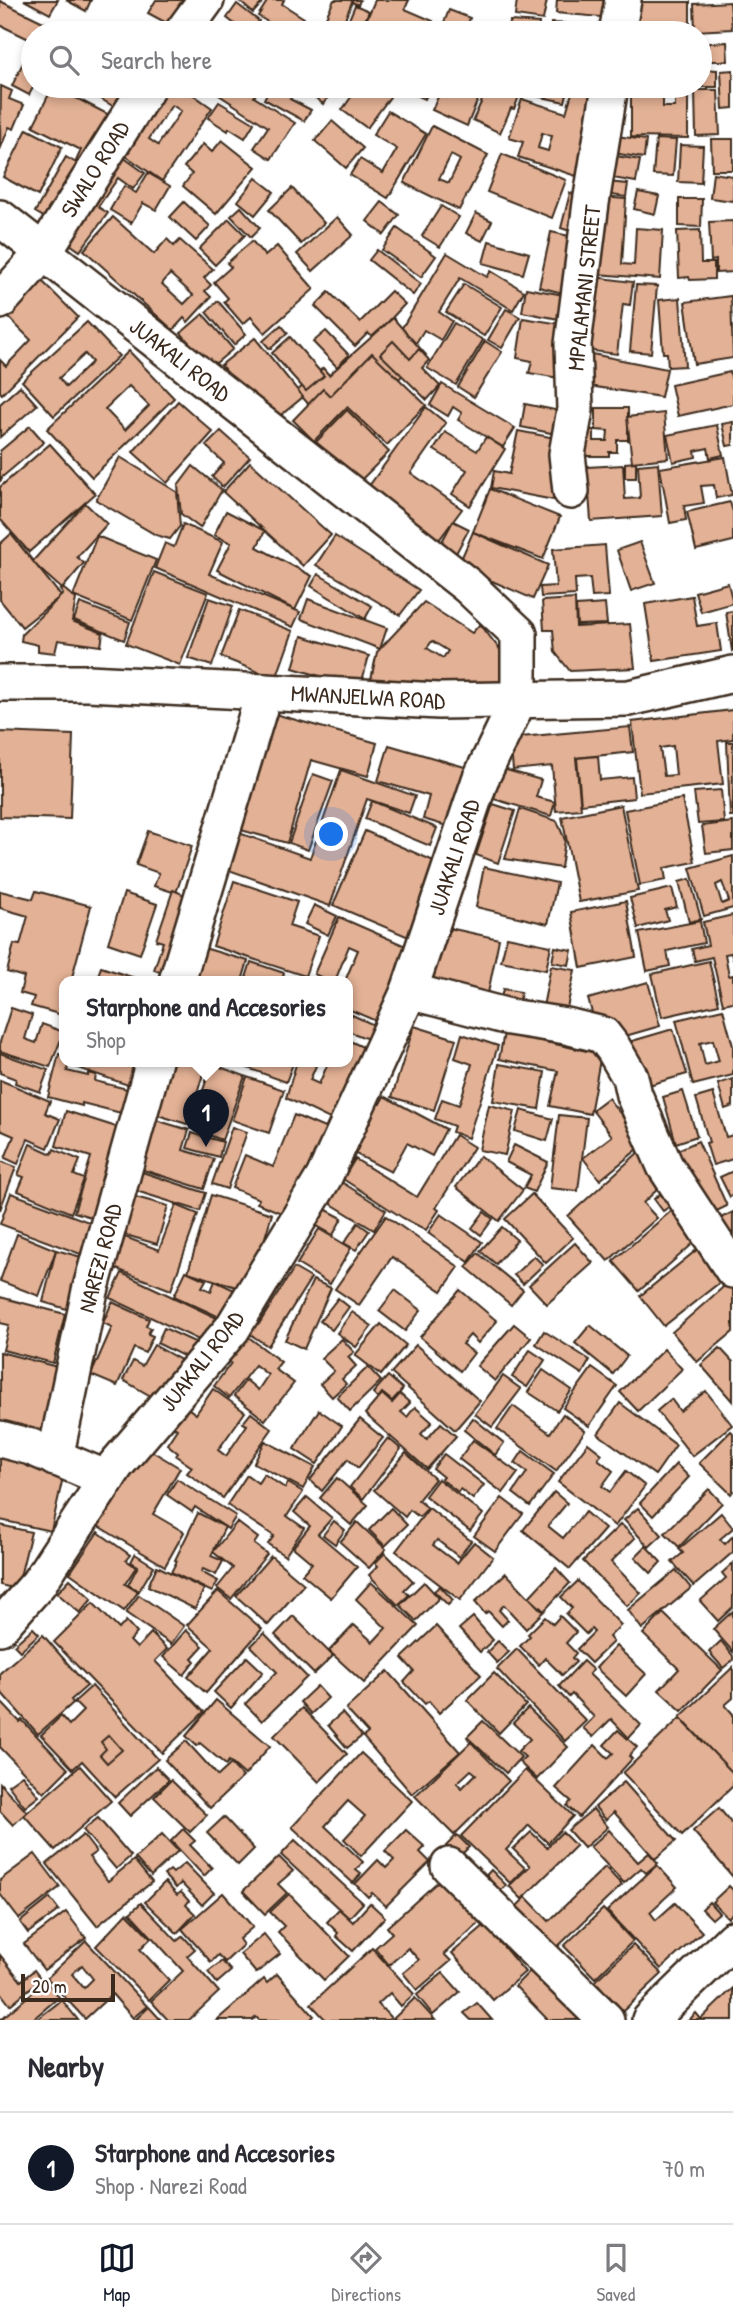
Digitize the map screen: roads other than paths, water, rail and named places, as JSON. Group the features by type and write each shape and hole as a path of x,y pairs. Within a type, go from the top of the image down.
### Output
{"street":[{"path":"191,21 206,0"},
{"path":"619,21 623,0"},
{"name":"SWALO ROAD","path":"0,301 43,253 140,98"},
{"name":"MPALAMANI STREET","path":"571,491 567,454 575,410 573,344 608,98"},
{"name":"JUAKALI ROAD","path":"0,218 468,586 519,634 519,699 480,779 409,991 324,1177 232,1329 116,1465 38,1584 0,1627"},
{"name":"MWANJELWA ROAD","path":"0,683 88,683 439,701 629,698 733,674"},
{"path":"182,965 264,692"},
{"path":"409,991 509,1017 603,1035 630,1077 634,1095 665,1166 733,1270"},
{"name":"NAREZI ROAD","path":"55,1458 90,1290 152,1067"},
{"path":"0,1439 31,1447 107,1479"},
{"path":"449,1866 606,2020"},
{"path":"659,2017 733,1939"}],"place":[{"name":"Starphone and Accesories","path":"206,1147"}]}
